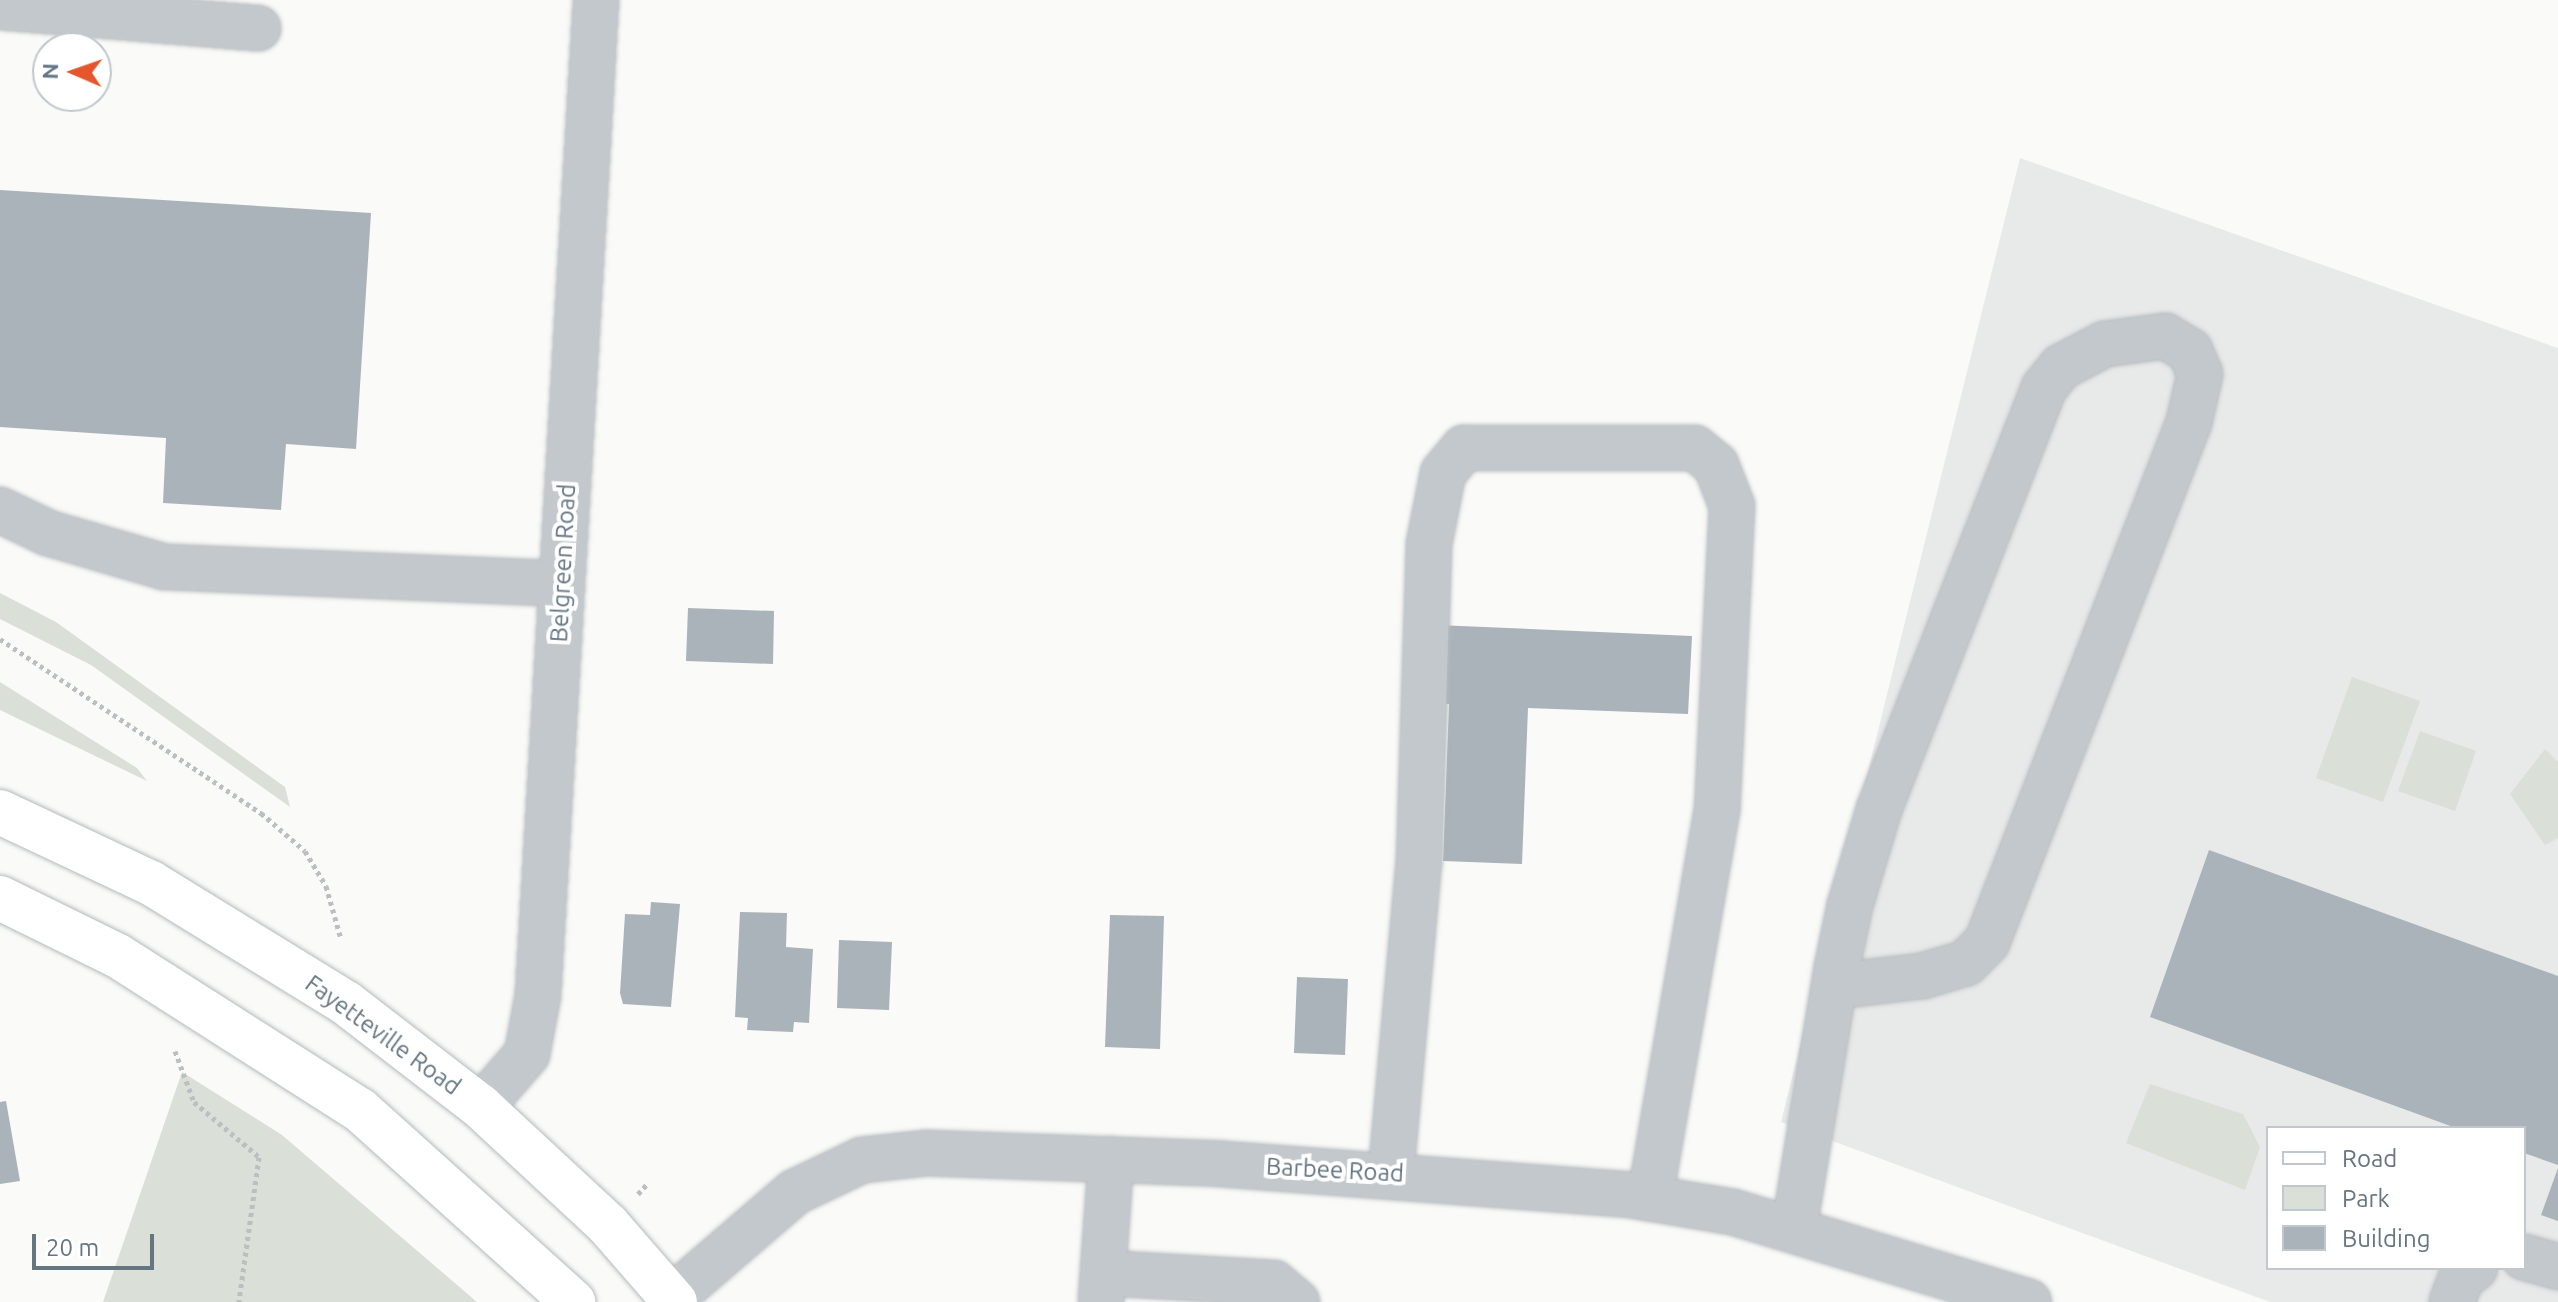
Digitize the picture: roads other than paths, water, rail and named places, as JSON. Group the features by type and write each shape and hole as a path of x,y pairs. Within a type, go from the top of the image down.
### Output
{"main road":[{"name":"Fayetteville Road","path":"0,812 151,883 320,987 481,1107 608,1225 671,1300"},
{"path":"0,898 118,956 360,1110 573,1302"}],"street":[{"name":"Belgreen Road","path":"481,1107 527,1054 535,1023 596,0"},
{"path":"0,7 258,28"},
{"path":"1794,1229 1835,986 1879,809 2044,388 2061,367 2105,344 2165,336 2190,351 2200,374 2189,422 1987,942 1966,963 1922,976 1835,986"},
{"path":"1391,1174 1419,863 1429,544 1443,473 1464,448 1695,448 1716,465 1732,506 1717,810 1650,1198"},
{"path":"0,510 48,533 164,567 562,584"},
{"name":"Barbee Road","path":"671,1300 795,1192 862,1160 928,1153 1391,1174 1650,1198 1794,1229 2029,1302"},
{"path":"1111,1159 1102,1287 1274,1283 1297,1302"},
{"path":"2526,1258 2558,1267"},
{"path":"2452,1302 2461,1278 2472,1270"}]}
